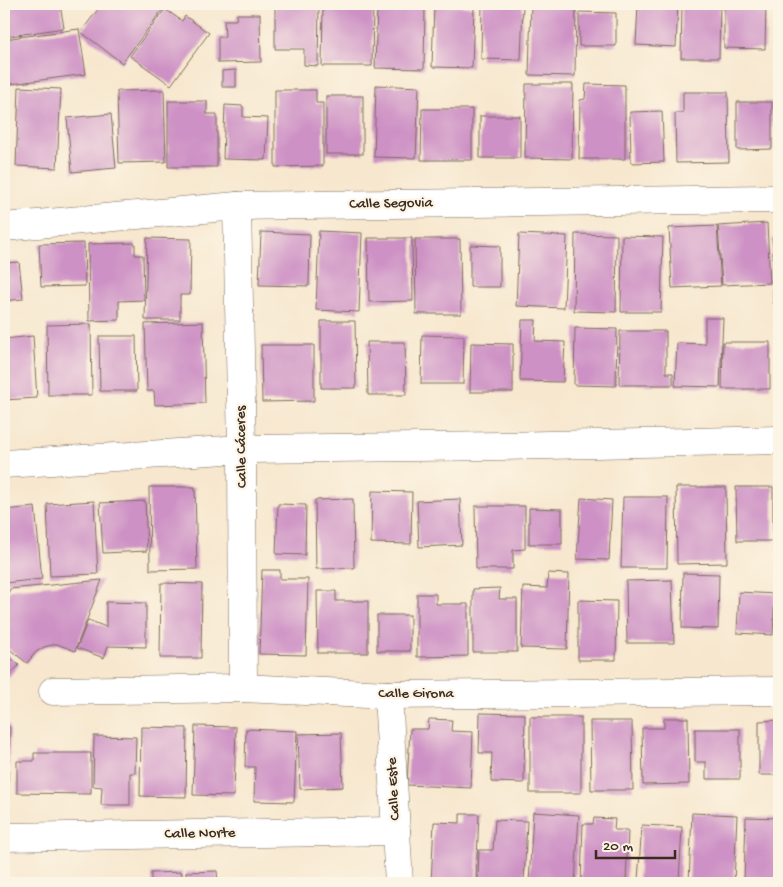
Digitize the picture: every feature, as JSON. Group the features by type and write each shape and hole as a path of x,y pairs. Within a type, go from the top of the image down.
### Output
{"street":[{"name":"Calle Segovia","path":"4,227 237,206 779,199"},
{"name":"Calle Cáceres","path":"237,206 242,449 243,688"},
{"path":"4,464 242,449 779,440"},
{"name":"Calle Girona","path":"53,690 243,688 388,695 779,691"},
{"name":"Calle Este","path":"388,695 399,883"},
{"name":"Calle Norte","path":"4,837 396,831"}],"building":[{"path":"4,4 60,4 64,28 4,37"},
{"path":"102,4 157,4 163,9 122,63 81,32"},
{"path":"275,4 319,4 318,66 304,65 304,49 275,49"},
{"path":"482,4 523,4 521,60 481,59"},
{"path":"531,4 576,4 575,76 529,75"},
{"path":"638,4 678,4 676,47 636,45"},
{"path":"682,4 720,4 719,58 681,58"},
{"path":"724,4 766,4 765,49 724,48"},
{"path":"434,5 474,7 472,68 432,67"},
{"path":"323,7 373,8 372,66 322,66"},
{"path":"377,7 425,8 424,69 375,68"},
{"path":"165,9 182,21 185,16 209,33 171,85 130,56"},
{"path":"579,12 616,13 616,46 579,46"},
{"path":"237,14 260,14 261,62 218,63 218,37 225,37 224,20 236,20"},
{"path":"79,29 86,74 4,85 4,39"},
{"path":"236,70 236,87 222,87 222,71"},
{"path":"526,84 573,84 572,159 525,158"},
{"path":"586,84 625,85 625,159 579,159 580,100 585,99"},
{"path":"376,85 419,87 416,158 374,157"},
{"path":"19,87 61,89 57,168 16,166"},
{"path":"164,90 166,162 119,163 117,91"},
{"path":"275,90 316,90 316,103 323,103 323,166 275,167"},
{"path":"683,92 728,92 729,162 676,163 675,113 683,113"},
{"path":"326,96 363,96 363,154 326,154"},
{"path":"168,101 207,101 207,114 217,114 217,167 168,167"},
{"path":"737,102 772,102 772,149 737,150"},
{"path":"225,105 243,106 243,117 268,118 266,160 223,159"},
{"path":"422,109 472,109 472,160 421,160"},
{"path":"662,111 664,162 631,163 630,112"},
{"path":"111,114 116,168 72,172 67,118"},
{"path":"480,116 520,116 520,158 480,158"},
{"path":"767,223 770,283 722,285 718,226"},
{"path":"717,226 721,286 672,288 669,228"},
{"path":"319,231 362,233 359,312 316,310"},
{"path":"261,232 310,234 309,286 259,285"},
{"path":"519,234 567,236 564,308 516,306"},
{"path":"575,234 617,235 616,312 574,311"},
{"path":"622,236 663,237 661,312 621,312"},
{"path":"147,238 191,239 190,295 180,295 180,320 145,320"},
{"path":"368,238 412,238 413,301 369,302"},
{"path":"415,239 460,239 461,314 416,314"},
{"path":"773,239 779,239 779,303 773,303"},
{"path":"84,243 85,286 41,287 39,244"},
{"path":"135,243 135,255 143,255 144,300 119,301 119,320 89,321 88,244"},
{"path":"470,245 500,246 500,287 470,287"},
{"path":"19,262 23,299 4,301 4,263"},
{"path":"705,318 723,318 720,387 675,386 677,343 705,344"},
{"path":"522,320 536,320 535,341 565,342 563,382 520,381"},
{"path":"321,321 355,321 356,388 321,388"},
{"path":"203,322 205,403 155,405 154,391 147,391 145,324"},
{"path":"91,324 92,395 48,395 47,325"},
{"path":"575,328 617,329 616,386 574,385"},
{"path":"620,331 666,331 666,373 673,373 673,385 619,385"},
{"path":"422,335 464,336 463,384 421,384"},
{"path":"33,336 37,398 4,400 4,339"},
{"path":"99,336 136,336 137,391 100,391"},
{"path":"367,342 405,342 406,395 368,395"},
{"path":"723,342 770,342 770,389 722,389"},
{"path":"471,343 513,344 513,392 470,392"},
{"path":"261,345 314,345 314,401 262,402"},
{"path":"149,487 195,487 197,569 150,570"},
{"path":"676,487 726,487 727,563 677,564"},
{"path":"736,487 773,487 773,541 737,541"},
{"path":"372,491 412,492 411,544 371,543"},
{"path":"623,497 668,497 667,568 621,568"},
{"path":"581,498 612,500 609,560 577,559"},
{"path":"353,499 354,568 316,569 315,500"},
{"path":"460,499 462,545 419,547 417,501"},
{"path":"94,501 98,574 50,576 47,504"},
{"path":"145,501 147,551 103,553 100,503"},
{"path":"278,504 306,505 305,555 276,554"},
{"path":"475,506 525,506 525,549 513,550 513,569 476,569"},
{"path":"35,507 42,579 4,583 4,510"},
{"path":"529,508 562,509 562,544 529,544"},
{"path":"262,570 280,570 280,579 308,579 306,655 259,654"},
{"path":"548,573 569,574 567,649 521,648 523,587 547,588"},
{"path":"683,573 719,574 718,629 682,628"},
{"path":"102,580 75,651 57,644 44,647 36,652 27,663 4,645 4,602 10,589"},
{"path":"672,580 674,643 627,643 626,581"},
{"path":"161,583 202,584 201,658 160,658"},
{"path":"500,588 499,599 517,599 517,652 473,652 473,589"},
{"path":"317,591 336,591 336,601 368,601 368,653 318,653"},
{"path":"739,592 775,594 773,635 737,633"},
{"path":"417,594 436,594 436,604 468,604 468,656 417,657"},
{"path":"578,600 617,601 616,660 578,660"},
{"path":"106,602 146,603 146,647 108,646 104,658 77,648 88,620 106,627"},
{"path":"377,615 410,615 410,651 377,651"},
{"path":"4,652 19,665 4,682"},
{"path":"480,713 525,714 524,783 491,782 492,753 479,753"},
{"path":"530,717 581,717 581,793 530,793"},
{"path":"4,718 10,728 7,803 4,803"},
{"path":"664,718 688,718 689,784 643,785 642,728 664,728"},
{"path":"429,719 452,720 451,731 473,732 471,788 407,785 410,729 428,729"},
{"path":"779,720 779,775 759,775 759,721"},
{"path":"590,721 632,721 633,790 591,790"},
{"path":"195,726 236,727 234,796 193,795"},
{"path":"141,727 187,728 186,797 140,796"},
{"path":"246,729 297,731 294,802 254,801 255,767 245,767"},
{"path":"695,729 740,729 740,779 706,779 706,762 695,762"},
{"path":"341,733 343,787 300,789 298,734"},
{"path":"94,736 136,737 135,773 130,773 130,805 101,805 102,787 93,786"},
{"path":"34,753 91,753 91,794 17,793 17,761 34,761"},
{"path":"533,812 579,815 575,883 529,883"},
{"path":"692,813 737,815 734,883 689,883"},
{"path":"460,814 479,814 476,881 464,880 464,883 431,883 434,822 460,823"},
{"path":"746,817 779,818 779,882 744,881"},
{"path":"594,818 615,819 614,830 628,830 626,883 581,883 583,824 593,824"},
{"path":"495,820 527,821 524,883 478,881 479,850 493,850"},
{"path":"642,825 682,827 679,882 638,880"},
{"path":"217,871 218,883 186,883 186,872"},
{"path":"182,872 182,883 151,883 151,873"}]}
